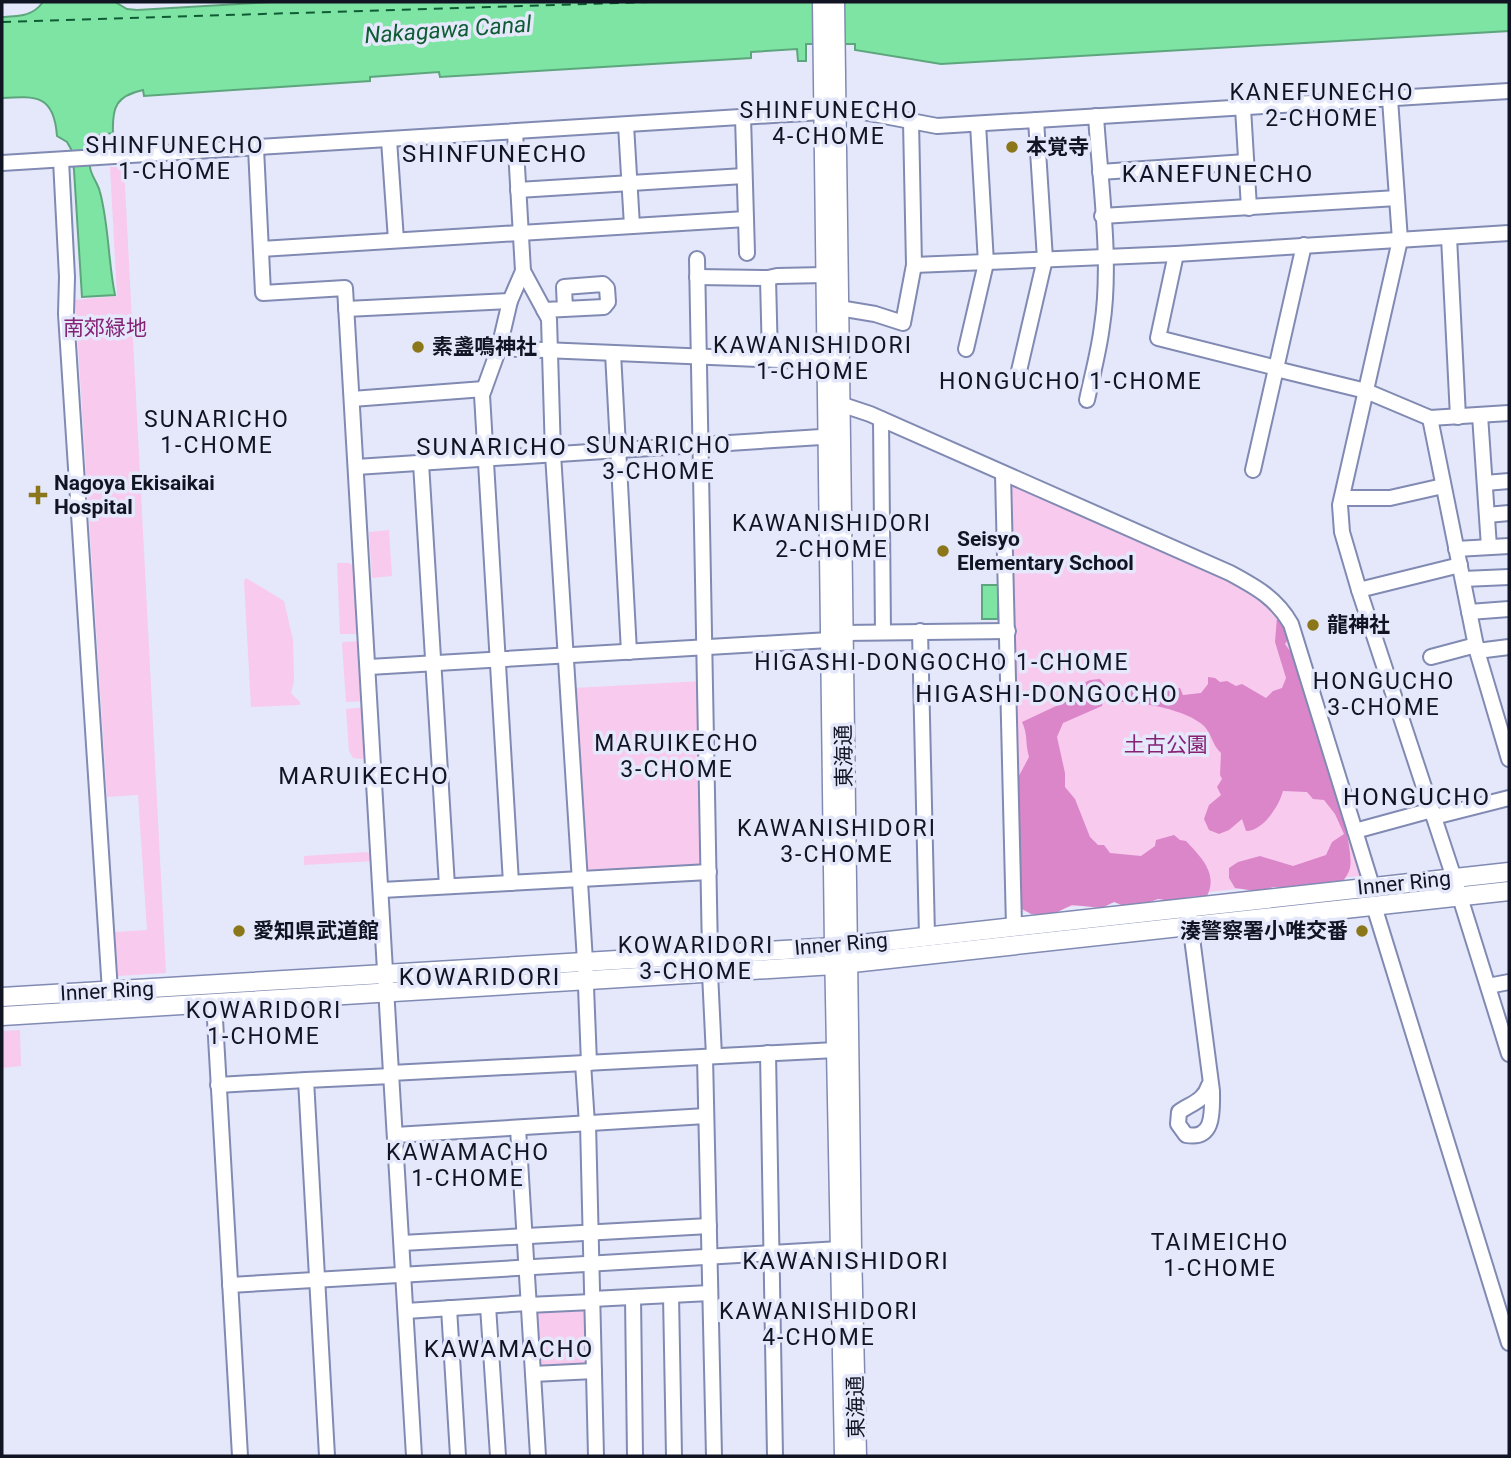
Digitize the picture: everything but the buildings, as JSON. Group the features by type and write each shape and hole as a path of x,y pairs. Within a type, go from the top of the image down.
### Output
{"main road":[{"path":"822,2 829,57 830,110 825,275 826,362 833,402"},
{"path":"829,57 835,2"},
{"name":"東海通","path":"830,110 839,308 833,436 841,955 857,1456"},
{"name":"Inner Ring","path":"2,1016 214,1002 585,961 710,954 841,955 927,936 1509,872"},
{"name":"Inner Ring","path":"2,997 110,991 585,980 710,973 841,955 1190,926 1509,891"},
{"name":"東海通","path":"841,955 836,1049 844,1456"}],"street":[{"path":"2,163 830,110 937,126 1509,92"},
{"path":"1390,99 1400,240 1342,498 1340,518 1359,590 1509,1054"},
{"path":"1243,108 1249,208"},
{"path":"1087,400 1102,326 1105,257 1096,116"},
{"path":"743,117 747,253"},
{"path":"1019,371 1045,259 1036,120"},
{"path":"839,308 875,314 903,323 914,265 911,121"},
{"path":"966,349 986,263 978,124"},
{"path":"626,125 632,226"},
{"path":"515,132 523,271 549,319 565,656 585,961 596,1456"},
{"path":"389,140 396,240"},
{"path":"256,148 263,292 345,288 414,1456"},
{"path":"64,159 66,314 110,991"},
{"path":"1100,172 1246,162"},
{"path":"519,190 744,176"},
{"path":"1102,216 1397,198"},
{"path":"261,249 746,219"},
{"path":"914,265 1176,254 1509,233"},
{"path":"1448,237 1458,416"},
{"path":"1253,470 1304,245"},
{"path":"1176,254 1158,338 1366,391 1430,418 1509,414"},
{"path":"697,259 710,954"},
{"path":"511,883 482,396 499,348 510,301 523,271"},
{"path":"697,277 768,278 825,275"},
{"path":"768,278 770,359"},
{"path":"346,309 510,301"},
{"path":"544,310 565,309"},
{"path":"499,348 826,362"},
{"path":"613,354 629,652"},
{"path":"352,399 484,389"},
{"path":"833,402 881,419 1230,573 1271,597 1282,607 1291,624 1372,886"},
{"path":"1480,415 1489,547"},
{"path":"1430,418 1477,648 1509,759"},
{"path":"881,419 883,632"},
{"path":"356,467 833,436"},
{"path":"421,463 447,886"},
{"path":"1003,474 1009,631 1014,926"},
{"path":"1485,483 1509,481"},
{"path":"1342,498 1390,498 1443,486"},
{"path":"1487,515 1509,513"},
{"path":"1456,549 1509,546"},
{"path":"1359,590 1461,572 1509,577"},
{"path":"1469,611 1509,609"},
{"path":"920,631 927,936"},
{"path":"369,667 705,647 883,632 1009,631"},
{"path":"1431,657 1477,648 1509,647"},
{"path":"1355,831 1509,798"},
{"path":"382,890 709,872"},
{"path":"1374,906 1509,1343"},
{"path":"1188,907 1209,1085"},
{"path":"710,973 706,1116 714,1456"},
{"path":"1488,986 1509,982"},
{"path":"214,1002 240,1456"},
{"path":"218,1085 836,1049"},
{"path":"768,1053 775,1456"},
{"path":"306,1080 327,1456"},
{"path":"395,1135 706,1116"},
{"path":"518,1128 538,1456"},
{"path":"402,1243 709,1226"},
{"path":"230,1285 839,1249"},
{"path":"406,1311 710,1293"},
{"path":"671,1295 674,1456"},
{"path":"633,1297 635,1456"},
{"path":"488,1306 498,1456"},
{"path":"449,1308 458,1456"},
{"path":"533,1374 594,1371"},
{"path":"836,1456 844,1456"}],"green space":[{"name":"南郊緑地","path":"110,167 124,167 166,973 118,976 115,932 147,930 138,795 107,797 75,300 117,296"},
{"name":"土古公園","path":"1010,482 1250,589 1281,616 1361,868 1360,876 1021,912"},
{"path":"389,530 392,576 372,578 369,532"},
{"path":"337,563 349,563 357,568 361,634 340,634"},
{"path":"246,578 284,601 293,640 294,681 291,693 300,705 251,707 244,581"},
{"path":"362,641 366,701 346,702 342,644"},
{"path":"702,681 702,867 587,874 574,688"},
{"path":"366,707 369,754 362,759 353,758 349,751 346,709"},
{"path":"367,852 375,857 375,861 304,865 304,856"},
{"path":"20,1030 21,1066 2,1068 2,1031"},
{"path":"586,1306 591,1362 585,1369 539,1370 535,1308"}],"shaded area":[{"path":"1277,617 1289,625 1291,635 1285,644 1290,651 1298,654 1344,819 1351,860 1342,883 1316,887 1273,887 1262,892 1235,888 1229,878 1229,868 1238,862 1260,856 1293,866 1326,855 1332,842 1344,834 1335,814 1324,800 1313,799 1307,792 1283,791 1274,810 1258,827 1246,831 1242,819 1229,830 1219,834 1209,830 1204,819 1209,805 1221,795 1217,787 1222,779 1221,753 1207,729 1196,720 1176,711 1121,702 1120,694 1127,686 1134,688 1143,685 1150,690 1165,685 1172,689 1180,688 1183,695 1201,693 1208,684 1208,677 1236,686 1242,684 1266,698 1273,691 1282,688 1286,678 1275,642"},
{"path":"1100,679 1105,685 1102,706 1063,723 1057,737 1065,773 1065,787 1075,799 1090,837 1098,845 1104,845 1110,853 1141,856 1155,846 1156,840 1174,835 1186,841 1203,860 1211,881 1210,888 1207,896 1188,897 1177,902 1158,899 1124,906 1114,902 1102,908 1072,905 1051,915 1031,914 1015,905 1013,787 1029,757 1022,722 1069,700 1069,690 1090,680"}],"water":[{"name":"Nakagawa Canal","path":"43,2 115,2 127,9 137,10 272,2 1509,2 1509,31 941,64 855,50 855,44 806,44 806,61 798,61 797,49 751,52 751,58 440,77 439,72 370,77 370,81 144,96 143,90 121,99 113,116 113,133 95,136 91,142 90,167 103,205 115,295 82,297 71,149 67,142 57,136 48,105 34,98 2,98 2,17 30,13"},
{"path":"982,585 999,585 998,619 982,619"}],"ferry route":[{"path":"2,22 653,2"}],"place":[{"name":"本覚寺","path":"1012,147"},
{"name":"素盞鳴神社","path":"418,347"},
{"name":"Nagoya Ekisaikai Hospital","path":"38,495"},
{"name":"Seisyo Elementary School","path":"943,551"},
{"name":"龍神社","path":"1313,625"},
{"name":"愛知県武道館","path":"239,931"},
{"name":"湊警察署小唯交番","path":"1362,931"}],"district":[{"name":"KANEFUNECHO 2-CHOME","path":"1322,105"},
{"name":"SHINFUNECHO 4-CHOME","path":"829,123"},
{"name":"SHINFUNECHO","path":"495,154"},
{"name":"SHINFUNECHO 1-CHOME","path":"175,158"},
{"name":"KANEFUNECHO","path":"1218,174"},
{"name":"KAWANISHIDORI 1-CHOME","path":"813,358"},
{"name":"HONGUCHO 1-CHOME","path":"1071,381"},
{"name":"SUNARICHO 1-CHOME","path":"217,432"},
{"name":"SUNARICHO","path":"492,447"},
{"name":"SUNARICHO 3-CHOME","path":"659,458"},
{"name":"KAWANISHIDORI 2-CHOME","path":"832,536"},
{"name":"HIGASHI-DONGOCHO 1-CHOME","path":"942,662"},
{"name":"HIGASHI-DONGOCHO","path":"1047,694"},
{"name":"HONGUCHO 3-CHOME","path":"1384,694"},
{"name":"MARUIKECHO 3-CHOME","path":"677,756"},
{"name":"MARUIKECHO","path":"364,776"},
{"name":"HONGUCHO","path":"1417,797"},
{"name":"KAWANISHIDORI 3-CHOME","path":"837,841"},
{"name":"KOWARIDORI 3-CHOME","path":"696,958"},
{"name":"KOWARIDORI","path":"480,977"},
{"name":"KOWARIDORI 1-CHOME","path":"264,1023"},
{"name":"KAWAMACHO 1-CHOME","path":"468,1165"},
{"name":"TAIMEICHO 1-CHOME","path":"1220,1255"},
{"name":"KAWANISHIDORI","path":"846,1261"},
{"name":"KAWANISHIDORI 4-CHOME","path":"819,1324"},
{"name":"KAWAMACHO","path":"509,1349"}]}
